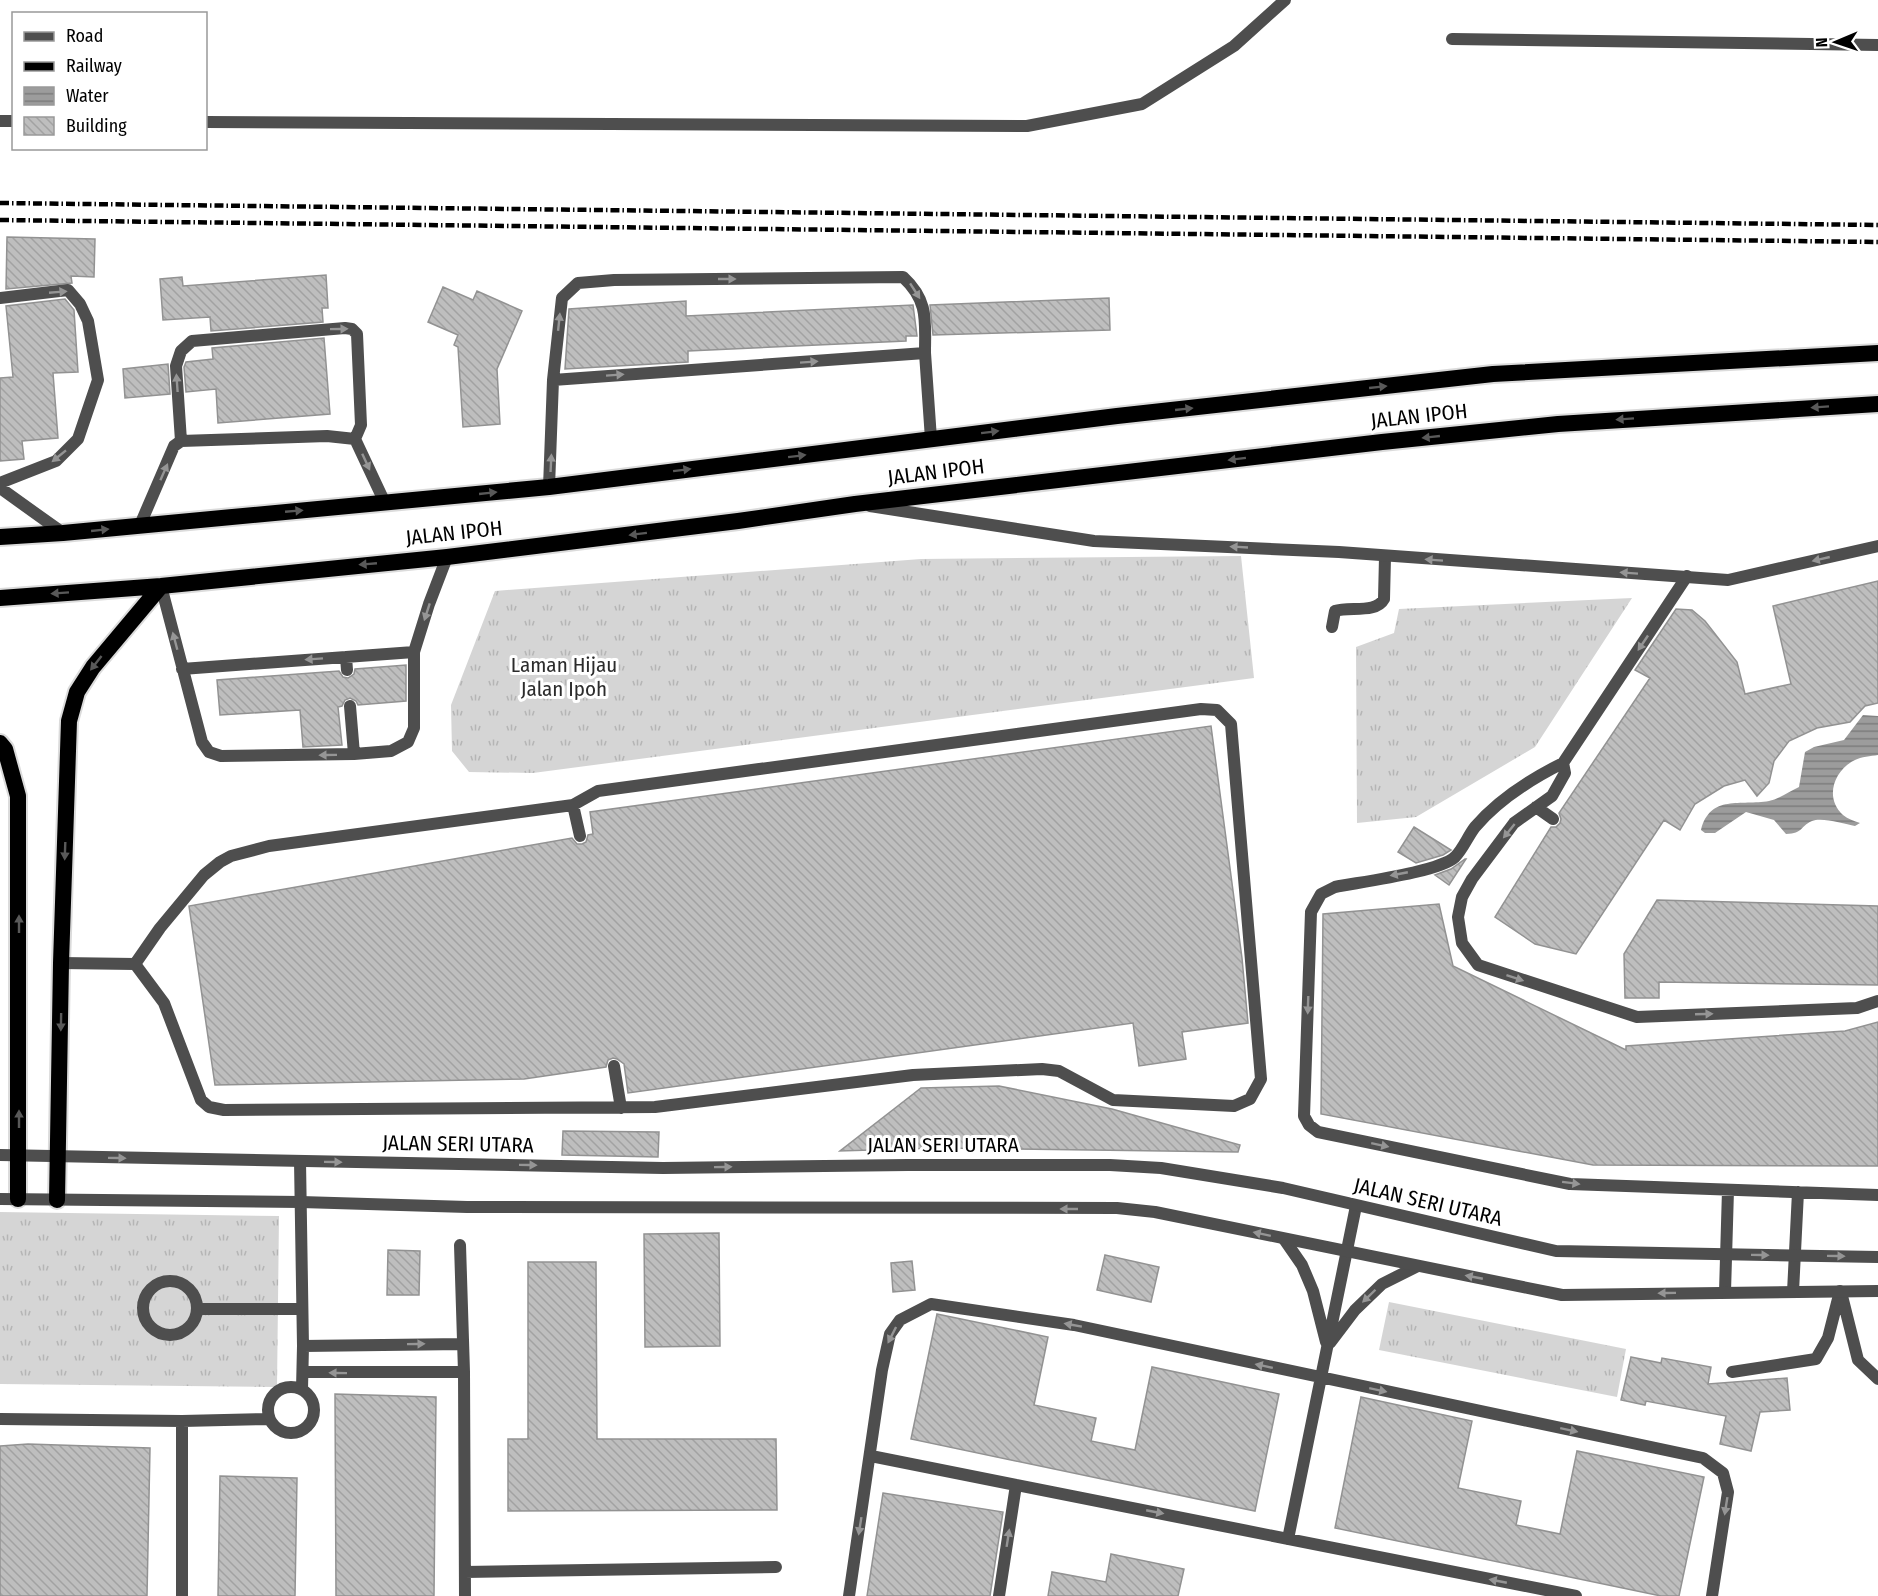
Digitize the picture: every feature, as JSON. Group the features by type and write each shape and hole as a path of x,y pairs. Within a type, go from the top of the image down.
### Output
{"highway":[{"name":"JALAN IPOH","path":"0,537 63,534 549,487 1117,416 1493,374 1878,353"},
{"name":"JALAN IPOH","path":"0,598 161,586 447,557 855,504 1382,442 1558,424 1878,404"},
{"path":"57,1200 61,963 69,721 77,692 93,667 161,586"},
{"path":"0,743 5,749 18,796 18,1199"}],"street":[{"path":"207,122 1027,126 1142,104 1234,46 1285,0"},
{"path":"1452,39 1878,45"},
{"path":"549,487 553,380 562,298 578,284 614,279 903,277 916,289 924,310 931,439"},
{"path":"0,298 68,290 80,304 88,321 98,380 78,439 56,461 0,485 63,534"},
{"path":"181,441 176,366 181,351 192,341 352,329 357,334 361,425 356,439 385,503"},
{"path":"553,380 926,353"},
{"path":"140,525 174,446 181,441 327,435 356,439"},
{"path":"855,504 1094,541 1340,552 1728,580 1878,546"},
{"path":"161,586 202,742 209,752 221,756 354,754 391,751 408,742 414,728 414,652 447,557"},
{"path":"1332,627 1335,611 1374,608 1381,605 1384,599 1385,557"},
{"path":"1687,576 1563,763 1539,775 1503,800 1475,827 1455,858 1438,867 1335,886 1321,894 1311,912 1304,1116 1309,1125 1318,1132 1570,1184 1878,1196"},
{"path":"182,669 414,652"},
{"path":"346,657 347,670"},
{"path":"350,705 354,754"},
{"path":"1201,709 1217,710 1231,724 1261,1079 1250,1099 1234,1106 1113,1100 1059,1071 1042,1069 912,1075 655,1107 224,1110 209,1107 201,1100 164,1003 135,964 160,928 204,875 231,856 269,846 573,805 598,791 1201,709"},
{"path":"1563,763 1565,774 1552,796 1514,824 1472,879 1462,897 1458,917 1462,943 1478,965 1637,1017 1857,1008 1878,1001"},
{"path":"573,805 580,836"},
{"path":"1536,807 1553,819"},
{"path":"61,963 135,964"},
{"path":"614,1066 621,1108"},
{"name":"JALAN SERI UTARA","path":"0,1155 663,1168 1110,1165 1161,1168 1283,1188 1556,1251 1878,1257"},
{"path":"300,1161 302,1389"},
{"path":"1725,1292 1728,1190"},
{"path":"1793,1292 1798,1192"},
{"path":"0,1199 301,1202 466,1207 1117,1208 1155,1212 1562,1294 1878,1291"},
{"path":"1288,1539 1356,1206"},
{"path":"1284,1239 1302,1265 1313,1291 1327,1346"},
{"path":"460,1245 464,1372 465,1596"},
{"path":"1327,1346 1355,1310 1382,1284 1418,1266"},
{"path":"171,1281 181,1283 189,1289 195,1298 197,1309 188,1328 169,1335 159,1333 150,1327 144,1317 142,1307 151,1288 171,1281"},
{"path":"1732,1372 1816,1359 1828,1338 1840,1291"},
{"path":"1840,1291 1858,1360 1878,1379"},
{"path":"849,1596 882,1370 890,1334 900,1320 931,1304 1074,1325 1703,1458 1723,1473 1728,1492 1712,1596"},
{"path":"197,1309 303,1309"},
{"path":"303,1346 463,1344"},
{"path":"303,1372 464,1372"},
{"path":"291,1387 302,1389 310,1397 314,1407 313,1419 307,1428 297,1433 285,1433 275,1428 269,1419 267,1407 272,1397 280,1389 291,1387"},
{"path":"0,1419 182,1421 269,1419"},
{"path":"182,1421 182,1596"},
{"path":"871,1456 1576,1596"},
{"path":"999,1596 1017,1485"},
{"path":"465,1572 776,1567"}],"green space":[{"name":"Laman Hijau Jalan Ipoh","path":"1241,556 1254,678 533,773 469,772 452,751 451,705 495,591 921,559"},
{"path":"1632,598 1535,747 1416,817 1357,823 1356,647 1394,633 1399,609"},
{"path":"0,1212 279,1216 277,1387 0,1384"},
{"path":"1389,1302 1626,1349 1617,1397 1379,1350"}],"water":[{"path":"1863,715 1878,716 1878,755 1855,760 1842,770 1837,777 1833,793 1837,808 1843,815 1860,823 1855,826 1816,820 1808,823 1799,831 1786,834 1774,820 1746,812 1715,833 1705,833 1701,830 1711,811 1719,806 1769,801 1799,787 1805,752 1814,747 1844,740"}],"building":[{"path":"7,237 95,239 94,277 71,276 72,283 6,289"},
{"path":"326,275 328,308 322,308 323,322 211,331 210,317 163,320 160,279 182,277 183,286"},
{"path":"443,287 473,300 477,291 522,311 497,369 500,424 463,427 458,347 454,345 458,335 428,322"},
{"path":"1109,298 1110,330 933,335 930,305"},
{"path":"65,299 74,310 78,372 53,373 58,438 22,441 24,459 0,461 0,378 13,377 6,306"},
{"path":"686,301 686,316 913,305 917,336 906,336 906,341 688,351 688,362 565,369 569,309"},
{"path":"324,338 330,414 218,423 216,389 186,392 184,367 186,362 213,359 212,348"},
{"path":"168,364 170,394 125,398 123,369"},
{"path":"1878,581 1878,703 1865,706 1850,722 1817,728 1789,741 1774,761 1769,783 1757,796 1745,780 1724,786 1695,804 1680,830 1664,820 1576,954 1535,944 1495,917 1551,827 1556,827 1560,823 1559,813 1650,678 1635,670 1676,609 1692,610 1705,621 1737,662 1745,694 1791,684 1773,606"},
{"path":"406,665 406,701 358,705 350,698 338,707 342,745 303,747 300,710 220,715 217,680 339,671 343,677 348,678 354,674 355,669"},
{"path":"1211,726 1242,958 1248,1023 1182,1032 1186,1059 1139,1066 1133,1023 628,1093 624,1064 613,1058 608,1060 606,1067 524,1079 215,1085 189,906 572,838 577,844 582,844 586,842 588,835 593,834 590,812"},
{"path":"1414,827 1451,850 1443,855 1416,863 1398,852"},
{"path":"1465,859 1449,885 1435,875 1451,869"},
{"path":"1657,900 1878,906 1878,985 1659,982 1659,998 1625,998 1624,954"},
{"path":"1439,904 1453,966 1626,1050 1626,1046 1845,1031 1878,1022 1878,1166 1593,1165 1321,1114 1323,914"},
{"path":"999,1086 1112,1109 1240,1145 1238,1152 940,1148 840,1151 921,1088"},
{"path":"563,1131 659,1132 658,1157 562,1155"},
{"path":"719,1233 720,1346 645,1347 644,1234"},
{"path":"388,1250 420,1251 419,1295 387,1295"},
{"path":"1105,1255 1159,1267 1151,1302 1097,1290"},
{"path":"912,1261 915,1290 893,1292 891,1263"},
{"path":"528,1262 596,1262 597,1439 776,1439 777,1510 508,1511 508,1439 528,1439"},
{"path":"937,1314 1048,1337 1034,1405 1096,1418 1091,1441 1135,1450 1152,1367 1279,1394 1255,1511 911,1439"},
{"path":"1631,1357 1661,1363 1662,1358 1711,1367 1708,1384 1787,1378 1790,1410 1760,1412 1751,1451 1720,1444 1726,1416 1646,1401 1645,1405 1621,1400"},
{"path":"335,1394 436,1397 434,1596 336,1596"},
{"path":"1361,1397 1472,1421 1458,1488 1521,1501 1516,1525 1560,1534 1577,1451 1704,1477 1679,1596 1661,1596 1335,1528"},
{"path":"28,1444 150,1448 147,1596 0,1596 0,1446"},
{"path":"220,1476 297,1478 295,1596 218,1596"},
{"path":"883,1493 1003,1512 990,1596 867,1596"},
{"path":"1111,1554 1184,1569 1178,1596 1048,1596 1052,1572 1106,1582"}],"railway":[{"path":"0,203 1878,225"},
{"path":"0,220 1878,242"}]}
